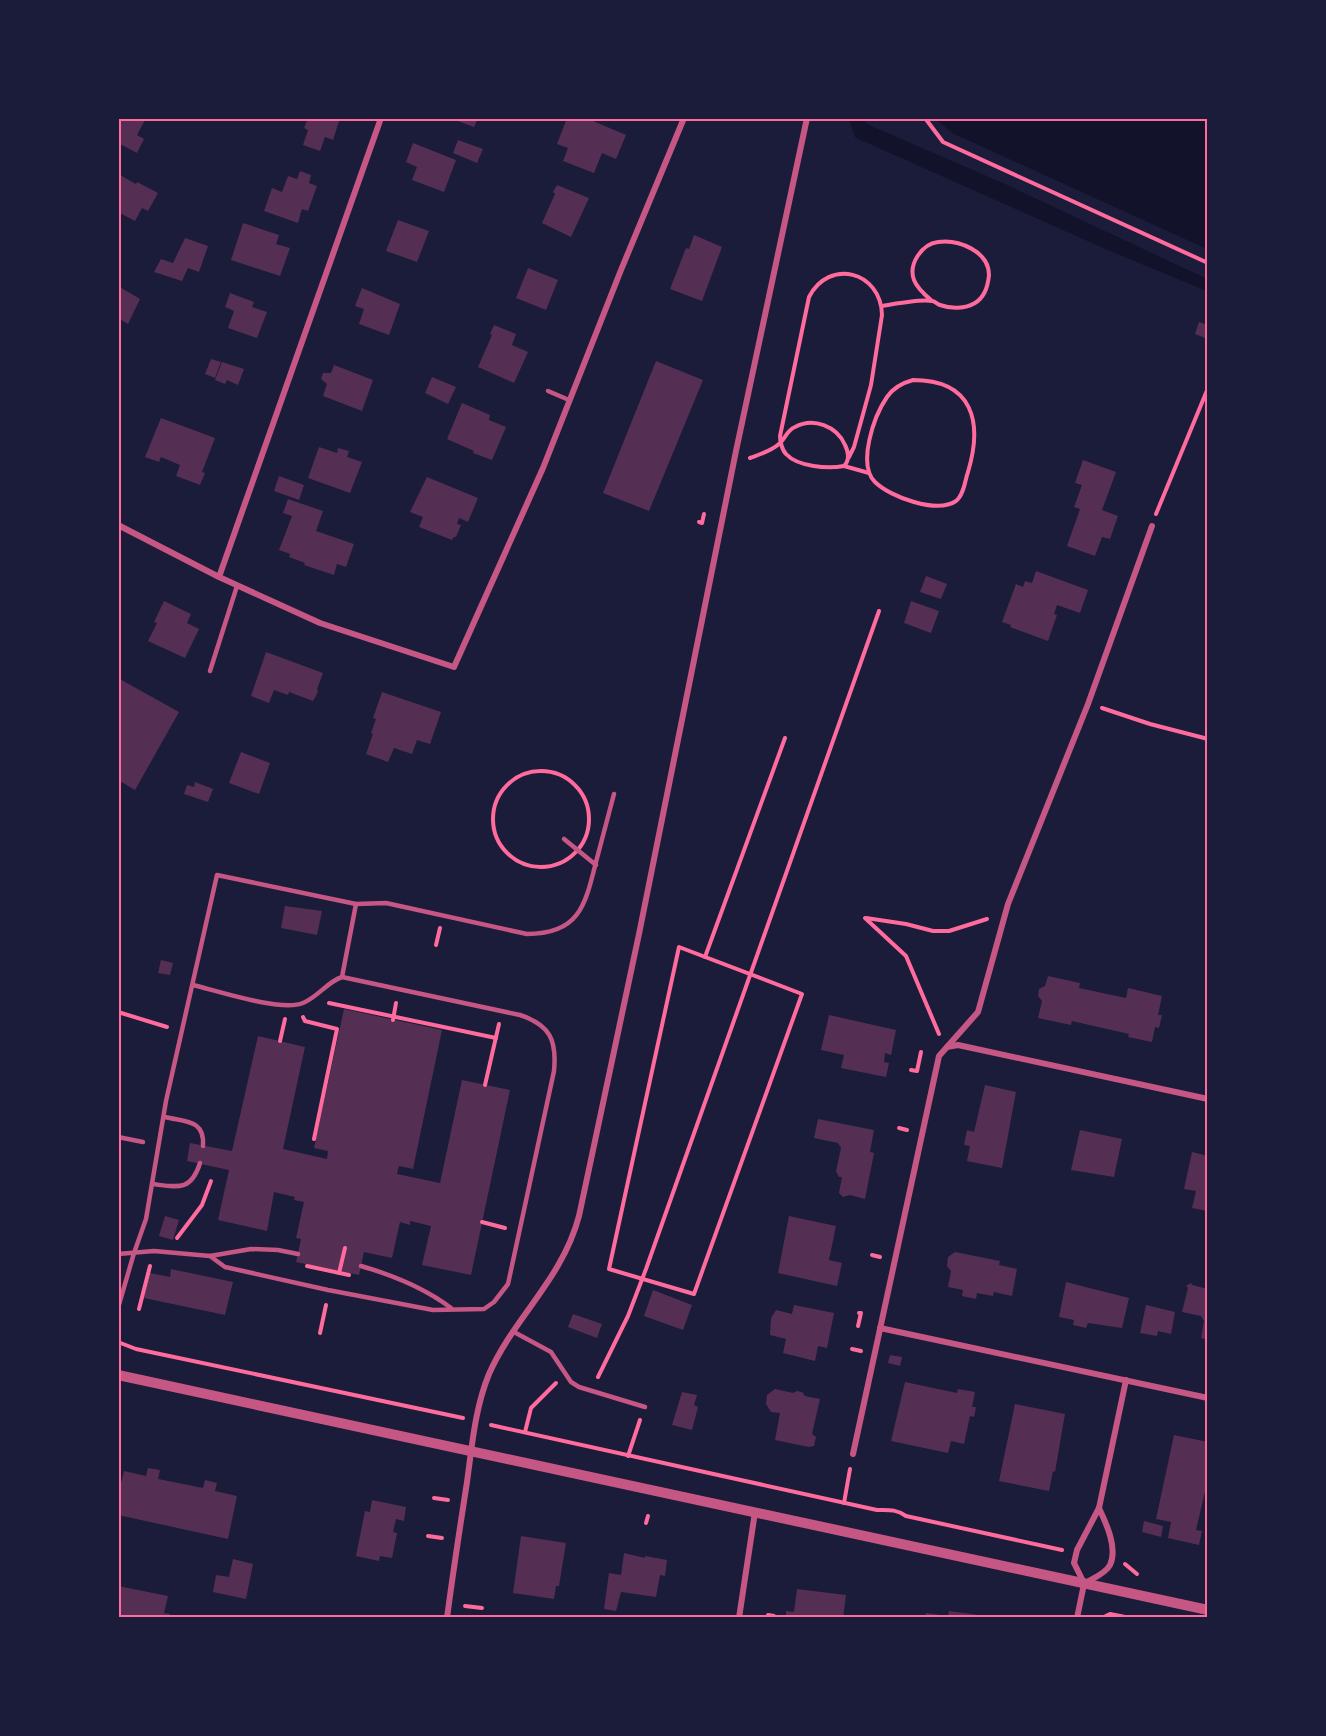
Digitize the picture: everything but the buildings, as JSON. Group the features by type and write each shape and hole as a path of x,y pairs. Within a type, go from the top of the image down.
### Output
{"street":[{"path":"219,578 381,118"},
{"path":"118,525 219,578 326,625 454,667 518,527 555,439 684,118"},
{"path":"447,1617 471,1451 485,1386 499,1354 556,1271 574,1234 639,934 734,460 807,118"},
{"path":"853,1454 939,1057 978,1012 1008,904 1088,704 1152,526"},
{"path":"945,1048 958,1045 1208,1099"},
{"path":"880,1328 1208,1398"},
{"path":"118,1375 1208,1610"},
{"path":"1077,1617 1084,1584 1074,1563 1077,1550 1099,1508 1126,1380"},
{"path":"1084,1584 1110,1567 1111,1543 1099,1508"},
{"path":"739,1617 755,1512"}],"lane":[{"path":"548,391 569,400"},
{"path":"210,671 237,586"},
{"path":"118,1308 146,1219 165,1118 166,1101 217,875 356,904 386,903 527,934 545,934 562,927 578,914 588,898 614,794"},
{"path":"564,839 596,865"},
{"path":"342,977 356,904"},
{"path":"193,985 268,1003 292,1006 304,1003 342,977 535,1020 545,1028 554,1047 554,1071 508,1284 494,1302 484,1309 416,1308 225,1267 210,1256"},
{"path":"165,1118 197,1125 203,1131 203,1146"},
{"path":"118,1137 143,1142"},
{"path":"152,1184 178,1188 183,1186 195,1176 200,1164"},
{"path":"118,1254 154,1251 210,1256 251,1249 278,1250 298,1254"},
{"path":"361,1266 400,1280 451,1308"},
{"path":"514,1332 552,1352 571,1382 590,1391 645,1407"}],"path":[{"path":"925,118 943,142 1208,262"},
{"path":"882,306 931,300 951,307 966,307 977,302 985,294 989,272 986,262 968,246 958,243 936,242 921,250 914,265 914,279 918,288 931,300"},
{"path":"844,466 854,447 871,385 882,315 882,306 874,288 850,274 827,277 809,297 781,423 781,442 787,455 819,467 844,466 869,473 885,490 910,500 938,505 956,501 961,494 976,438 975,422 967,403 953,390 925,380 904,382 896,387 882,405 866,456 869,473"},
{"path":"1152,526 1158,504 1208,388"},
{"path":"734,460 758,455 781,442 787,432 796,426 807,423 818,423 838,433 844,442 849,458"},
{"path":"699,522 702,523 704,514"},
{"path":"590,1391 609,1356 642,1279 879,612"},
{"path":"1088,704 1150,724 1208,739"},
{"path":"705,957 785,738"},
{"path":"536,771 551,772 572,782 585,800 589,815 586,837 578,850 566,860 545,867 523,864 510,856 500,845 492,824 496,801 504,788 522,775 536,771"},
{"path":"945,1048 906,956 865,918 906,924 933,931 949,931 980,922 995,915 1008,904"},
{"path":"436,945 439,932"},
{"path":"679,947 705,957 802,994 694,1294 609,1269 679,947"},
{"path":"324,1002 496,1038"},
{"path":"118,1012 182,1032"},
{"path":"280,1041 285,1017 303,1016 309,1012"},
{"path":"485,1085 501,1013"},
{"path":"303,1016 305,1021 337,1029 314,1138"},
{"path":"911,1070 917,1071 921,1052"},
{"path":"173,1244 202,1205 212,1175"},
{"path":"482,1222 497,1226"},
{"path":"339,1273 345,1248"},
{"path":"139,1309 148,1266 155,1265"},
{"path":"320,1333 326,1301"},
{"path":"858,1326 861,1313 859,1313"},
{"path":"118,1342 136,1348 461,1418"},
{"path":"525,1432 531,1408 565,1373"},
{"path":"628,1456 645,1407"},
{"path":"490,1425 877,1510 898,1511 906,1516 1066,1551"},
{"path":"844,1503 853,1454"},
{"path":"646,1523 648,1516"},
{"path":"1120,1562 1138,1575"},
{"path":"464,1606 482,1608"},
{"path":"1102,1617 1110,1614 1130,1617"},
{"path":"768,1617 768,1615 774,1616"}],"shaded area":[{"path":"849,119 862,119 869,125 1005,184 1207,279 1207,291 1110,251 861,140 855,137"},
{"path":"936,119 1207,119 1207,249 952,133"}]}
